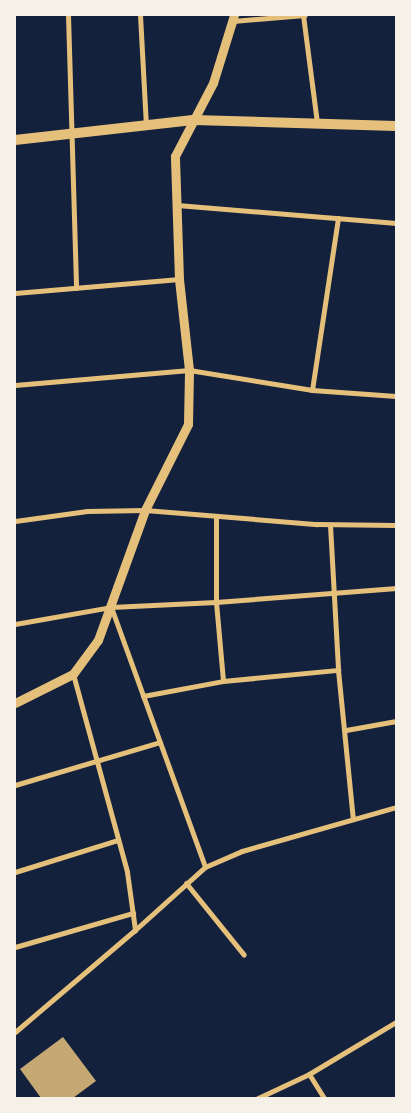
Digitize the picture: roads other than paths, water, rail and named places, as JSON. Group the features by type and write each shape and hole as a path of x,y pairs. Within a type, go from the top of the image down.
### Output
{"main road":[{"path":"15,140 193,120 396,126"}],"street":[{"path":"68,15 76,288"},
{"path":"140,15 146,125"},
{"path":"15,703 72,674 98,640 145,510 188,424 190,370 179,279 176,156 213,83 233,18 304,15 317,124"},
{"path":"177,205 396,223"},
{"path":"312,390 338,218"},
{"path":"15,293 179,279"},
{"path":"15,385 190,370 312,390 396,396"},
{"path":"15,521 87,511 145,510 330,524 396,525"},
{"path":"216,516 216,602 223,681"},
{"path":"330,524 338,670 346,730 354,819"},
{"path":"15,624 111,607 216,602 396,588"},
{"path":"111,607 205,867"},
{"path":"143,696 223,681 338,670"},
{"path":"72,674 127,872 135,930"},
{"path":"346,730 396,721"},
{"path":"15,785 160,742"},
{"path":"15,1032 135,930 205,867 242,851 396,807"},
{"path":"15,872 118,840"},
{"path":"186,884 244,955"},
{"path":"15,946 133,913"},
{"path":"258,1098 309,1074 396,1022"},
{"path":"309,1074 324,1098"}]}
